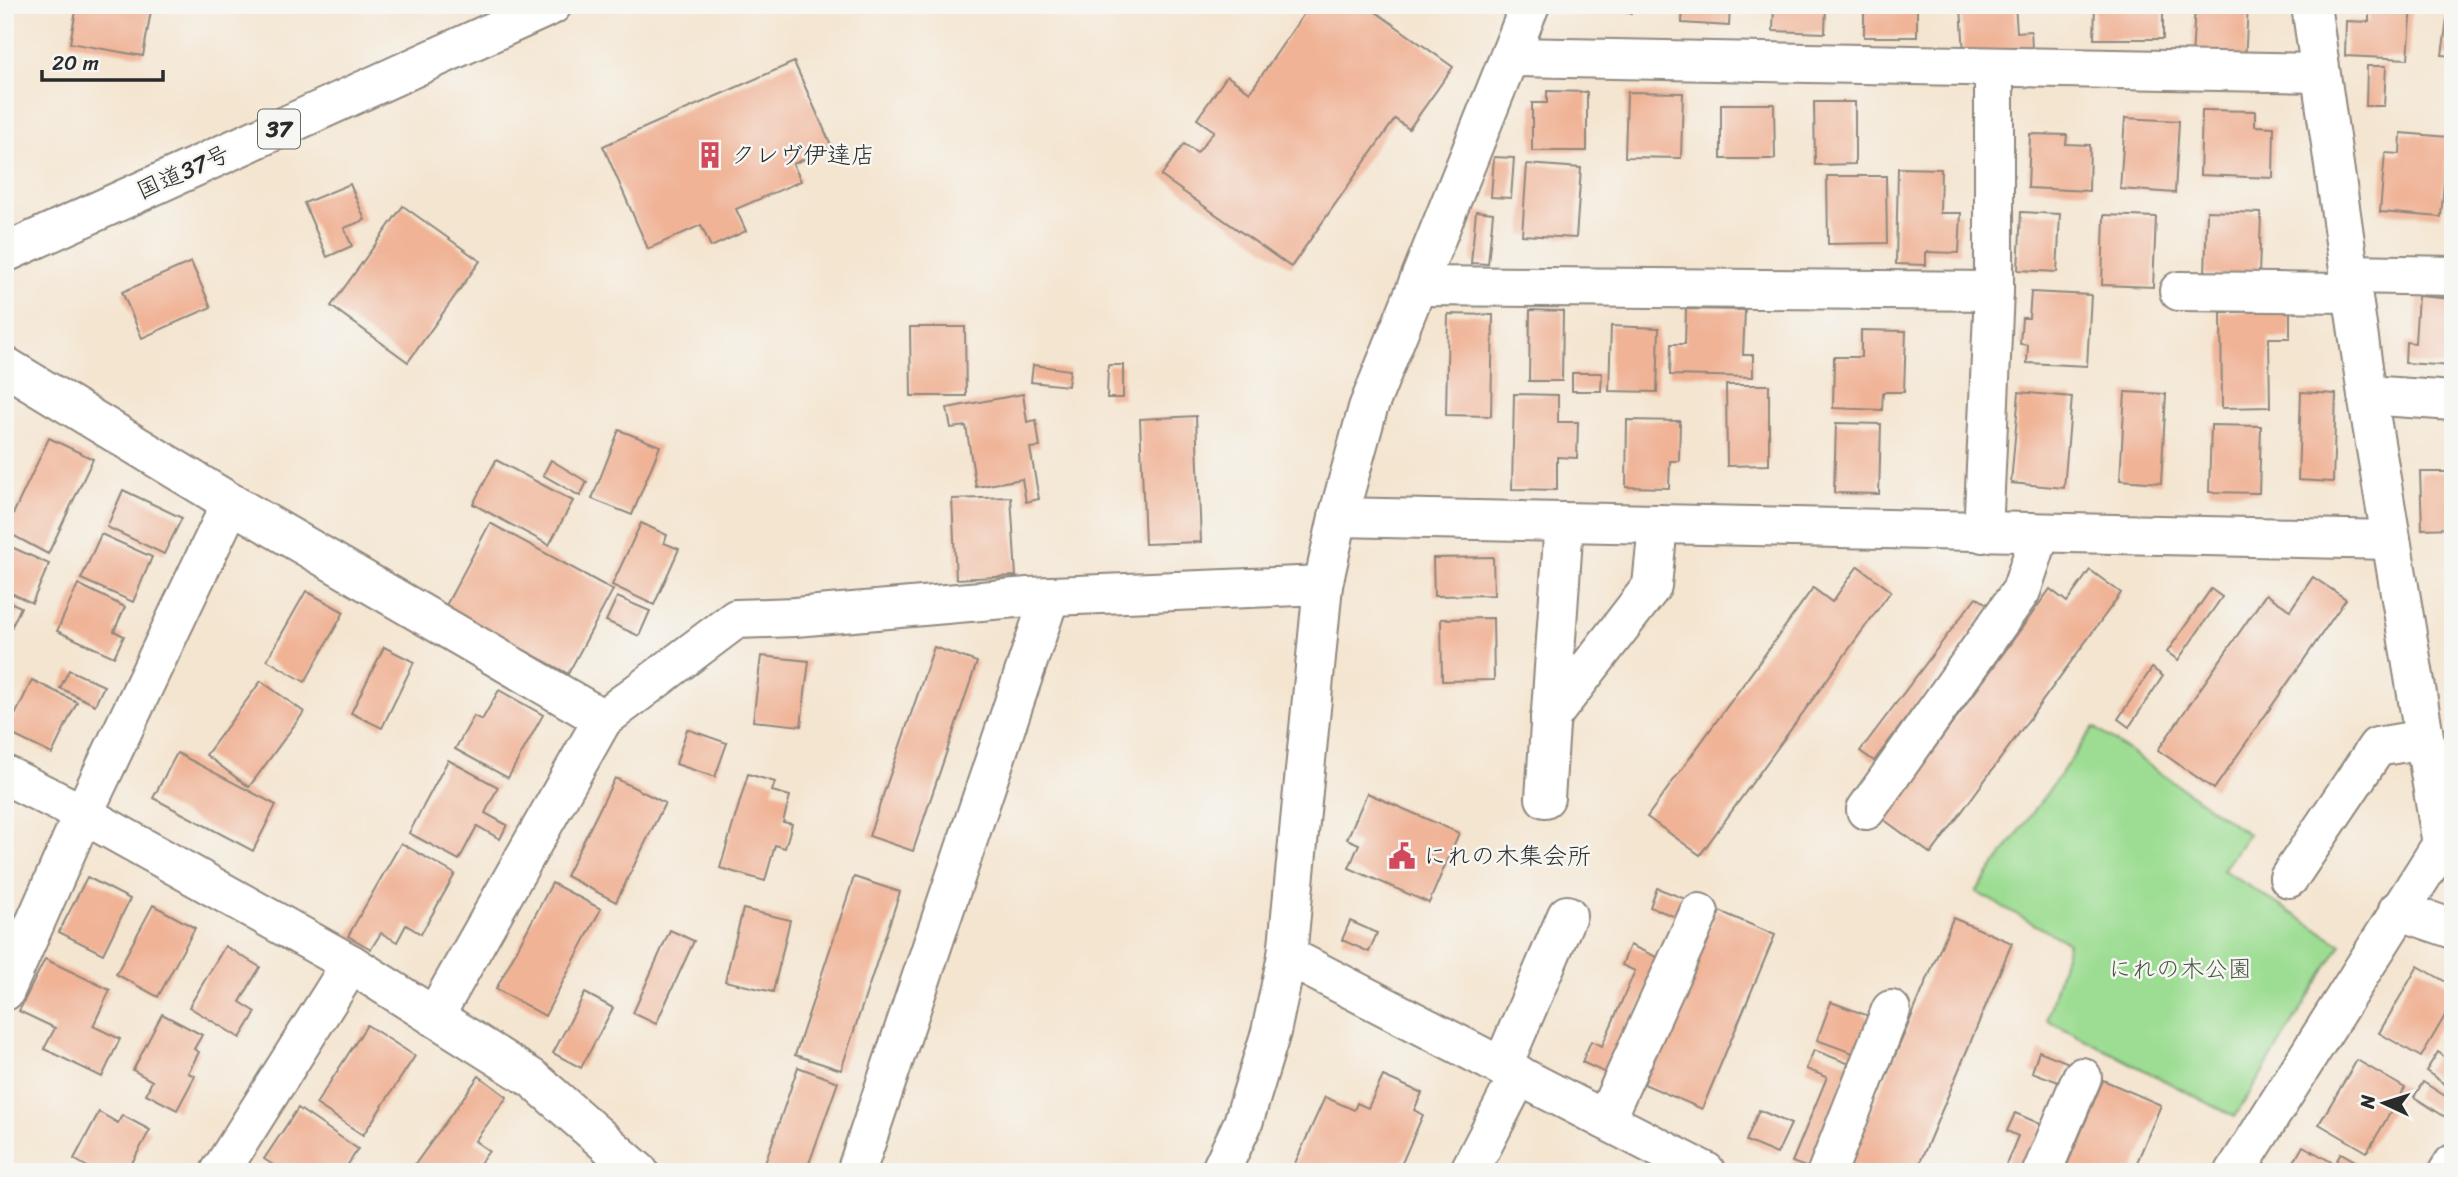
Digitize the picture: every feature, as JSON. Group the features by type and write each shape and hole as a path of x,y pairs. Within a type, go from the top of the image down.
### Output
{"main road":[{"name":"国道37号","path":"5,253 552,5"},
{"path":"1220,1172 1243,1123 1271,1032 1287,956 1323,585 1338,517 1368,408 1530,5"},
{"path":"2235,1172 2442,844 2367,395 2311,5"},
{"path":"1510,57 1994,69 2320,73"},
{"path":"1983,533 1994,291 1994,69"},
{"path":"2179,291 2453,276"},
{"path":"1419,286 1994,291"},
{"path":"8,377 603,719"},
{"path":"2367,395 2453,401"},
{"path":"5,991 83,814 231,503"},
{"path":"1338,517 2391,540"},
{"path":"1545,799 1564,523"},
{"path":"1550,718 1651,586 1658,525"},
{"path":"1866,810 2021,591 2039,534"},
{"path":"434,1017 603,719 736,619 1050,596 1323,585"},
{"path":"856,1172 1050,596"},
{"path":"2289,878 2377,747 2424,739"},
{"path":"5,775 83,814 351,964 533,1079 619,1165"},
{"path":"2398,910 2453,929"},
{"path":"1605,1120 1699,913"},
{"path":"1469,1172 1511,1071 1567,915"},
{"path":"1287,956 1706,1172"},
{"path":"220,1172 351,964"},
{"path":"1827,1172 1891,1010"},
{"path":"2042,1172 2082,1077"},
{"path":"2448,1172 2453,1164"}],"green space":[{"name":"にれの木公園","path":"2094,727 2248,834 2223,870 2341,944 2235,1117 2047,1020 2068,943 1976,892"}],"building":[{"path":"77,5 152,5 143,56 70,43"},
{"path":"1310,5 1366,5 1453,67 1409,129 1395,119 1291,267 1161,176 1184,144 1197,153 1214,131 1197,119 1227,76 1250,92"},
{"path":"1611,5 1634,5 1631,13"},
{"path":"1683,5 1730,5 1729,26 1682,23"},
{"path":"1774,5 1826,5 1825,33 1773,31"},
{"path":"1864,5 1917,5 1917,37 1864,37"},
{"path":"2015,5 2017,32 2031,31 2032,48 1964,54 1961,7"},
{"path":"2095,5 2163,5 2163,39 2094,39"},
{"path":"2195,5 2248,5 2245,63 2192,60"},
{"path":"2369,5 2412,5 2408,59 2345,56 2346,21 2369,22"},
{"path":"2449,5 2453,5 2453,56 2442,55"},
{"name":"クレヴ伊達店","path":"794,62 832,147 793,164 801,181 736,209 746,231 711,247 701,225 648,249 603,146"},
{"path":"2367,66 2386,66 2384,106 2366,106"},
{"path":"1547,91 1587,92 1587,151 1532,151 1532,103 1547,103"},
{"path":"1627,92 1683,93 1681,158 1625,157"},
{"path":"1814,102 1855,102 1855,164 1815,165"},
{"path":"1721,104 1774,104 1775,159 1721,159"},
{"path":"2202,110 2255,111 2255,126 2274,127 2273,178 2200,175"},
{"path":"2125,118 2179,121 2175,193 2120,189"},
{"path":"2401,133 2448,137 2441,217 2380,212 2385,153 2400,154"},
{"path":"2030,134 2067,135 2066,144 2090,145 2089,191 2028,188"},
{"path":"1494,157 1514,158 1511,198 1491,197"},
{"path":"1527,164 1581,168 1576,238 1522,235"},
{"path":"1898,168 1941,169 1940,213 1961,213 1959,253 1926,252 1926,265 1896,264"},
{"path":"1827,176 1886,176 1887,243 1828,244"},
{"path":"350,184 365,220 344,228 352,246 327,257 304,203"},
{"path":"403,206 480,261 408,362 331,306"},
{"path":"1476,211 1493,213 1488,264 1471,263"},
{"path":"2207,211 2261,213 2259,277 2205,275"},
{"path":"2021,212 2060,214 2057,272 2018,270"},
{"path":"2104,215 2156,217 2153,287 2102,285"},
{"path":"191,262 211,307 142,338 122,292"},
{"path":"2031,292 2091,295 2087,366 2027,363 2028,345 2020,344 2022,318 2029,318"},
{"path":"2418,296 2453,299 2453,366 2405,363 2406,342 2415,343"},
{"path":"1686,309 1745,310 1743,355 1753,355 1753,377 1670,375 1671,344 1685,344"},
{"path":"1530,310 1563,311 1562,381 1529,381"},
{"path":"2290,311 2290,338 2269,338 2270,407 2222,408 2221,312"},
{"path":"1448,314 1493,315 1491,416 1446,415"},
{"path":"1611,326 1659,328 1657,392 1609,391"},
{"path":"910,327 965,327 966,396 911,396"},
{"path":"1861,330 1906,331 1904,392 1883,392 1882,410 1833,408 1834,357 1861,357"},
{"path":"1033,365 1070,370 1068,386 1031,382"},
{"path":"1108,365 1123,365 1123,398 1107,398"},
{"path":"1572,373 1602,373 1601,391 1572,391"},
{"path":"1726,385 1769,385 1769,465 1727,466"},
{"path":"2019,392 2072,397 2064,488 2011,483"},
{"path":"2125,392 2166,394 2161,483 2120,480"},
{"path":"2301,392 2336,394 2333,482 2298,480"},
{"path":"1023,394 1027,422 1036,420 1040,447 1030,448 1039,499 1026,502 1022,479 976,487 966,426 951,428 947,408"},
{"path":"1514,394 1558,395 1558,422 1578,422 1577,458 1557,457 1557,490 1512,489"},
{"path":"1196,416 1201,542 1145,544 1140,419"},
{"path":"1627,420 1680,421 1679,461 1670,461 1669,488 1626,487"},
{"path":"1836,423 1881,424 1879,494 1834,493"},
{"path":"2211,425 2261,426 2259,493 2209,492"},
{"path":"619,430 660,446 632,515 592,499"},
{"path":"49,438 93,459 48,554 5,531"},
{"path":"496,460 573,501 549,545 473,504"},
{"path":"551,460 587,482 580,496 543,475"},
{"path":"2420,472 2453,472 2453,528 2422,529"},
{"path":"123,490 182,518 164,554 107,527"},
{"path":"1011,497 1016,576 956,579 952,499"},
{"path":"490,523 613,590 568,674 445,607"},
{"path":"641,523 667,535 664,543 679,549 654,605 612,585"},
{"path":"101,534 152,557 133,602 81,579"},
{"path":"5,544 49,564 32,603 5,590"},
{"path":"1493,557 1494,595 1434,596 1433,558"},
{"path":"1858,566 1891,591 1700,855 1647,817 1813,588 1832,602"},
{"path":"2090,570 2121,593 1931,854 1883,819 2050,589 2067,602"},
{"path":"2313,577 2346,599 2214,789 2158,750 2266,594 2290,610"},
{"path":"78,584 125,607 114,631 124,636 114,657 57,631"},
{"path":"2211,589 2222,597 2178,660 2167,652"},
{"path":"306,591 344,612 305,682 267,660"},
{"path":"617,597 650,611 639,636 606,621"},
{"path":"1976,597 1990,606 1874,761 1860,751"},
{"path":"5,600 21,607 5,641"},
{"path":"1493,618 1494,680 1442,681 1441,619"},
{"path":"384,647 414,662 382,728 351,713"},
{"path":"934,647 977,662 913,851 869,836"},
{"path":"761,656 809,661 801,726 753,721"},
{"path":"2152,668 2163,676 2129,727 2118,719"},
{"path":"69,670 104,686 95,705 60,688"},
{"path":"32,680 77,702 52,754 7,732"},
{"path":"261,681 304,712 249,787 206,755"},
{"path":"499,690 543,715 508,778 455,749 474,716 482,720"},
{"path":"687,729 727,743 715,777 676,764"},
{"path":"177,753 276,805 253,851 153,798"},
{"path":"448,760 498,787 485,813 507,825 500,839 477,826 459,860 409,833"},
{"path":"748,774 775,782 772,791 790,796 783,822 792,824 785,848 775,845 765,881 720,868"},
{"path":"615,778 665,803 616,902 566,876"},
{"name":"にれの木集会所","path":"1367,793 1459,833 1429,903 1349,868 1359,844 1347,839"},
{"path":"401,843 455,874 421,934 406,925 397,942 381,933 371,949 348,936"},
{"path":"87,877 130,899 103,954 59,932"},
{"path":"854,877 900,892 841,1070 795,1055"},
{"path":"552,883 601,909 545,1016 496,989"},
{"path":"1657,888 1688,900 1681,919 1650,907"},
{"path":"153,905 195,928 158,997 116,974"},
{"path":"743,909 790,920 773,992 725,981"},
{"path":"1717,910 1775,935 1702,1109 1644,1084"},
{"path":"1953,918 2012,943 1916,1172 1846,1172"},
{"path":"1350,921 1377,933 1369,952 1342,940"},
{"path":"670,930 694,941 656,1024 633,1013"},
{"path":"1630,945 1661,959 1610,1075 1582,1062 1591,1041 1602,1046 1635,971 1622,965"},
{"path":"225,946 260,967 240,1002 256,1012 240,1038 189,1007"},
{"path":"45,959 110,990 93,1026 120,1039 102,1077 44,1049 55,1028 19,1011"},
{"path":"2418,966 2453,986 2453,1002 2421,1057 2379,1033"},
{"path":"585,993 613,1008 581,1068 553,1053"},
{"path":"1831,1002 1869,1016 1855,1054 1817,1040"},
{"path":"162,1014 202,1035 194,1049 199,1052 188,1073 195,1076 177,1110 146,1094 152,1081 133,1070"},
{"path":"367,1025 415,1056 363,1135 316,1104"},
{"path":"1814,1050 1850,1064 1808,1168 1792,1162 1827,1077 1806,1069"},
{"path":"2039,1051 2069,1063 2061,1083 2032,1072"},
{"path":"2438,1052 2453,1063 2453,1090 2426,1071"},
{"path":"2357,1060 2405,1088 2367,1152 2319,1124"},
{"path":"798,1067 838,1082 806,1172 762,1172"},
{"path":"479,1076 507,1097 475,1141 489,1151 473,1172 413,1172 411,1170"},
{"path":"1383,1076 1422,1093 1414,1110 1423,1115 1398,1172 1291,1172 1325,1097 1354,1110 1357,1103 1368,1108"},
{"path":"2103,1080 2161,1105 2133,1172 2064,1172"},
{"path":"2423,1082 2453,1101 2453,1122 2414,1097"},
{"path":"298,1108 358,1149 343,1172 284,1172 264,1159"},
{"path":"1759,1110 1791,1124 1777,1154 1746,1141"},
{"path":"99,1112 118,1123 122,1115 150,1130 127,1172 96,1172 74,1159"},
{"path":"2015,1113 2043,1125 2024,1172 2003,1172 2018,1136 2007,1131"},
{"path":"2303,1146 2335,1164 2341,1153 2374,1172 2288,1172"}],"place":[{"name":"クレヴ伊達店","path":"710,155"},
{"name":"にれの木集会所","path":"1402,856"}]}
